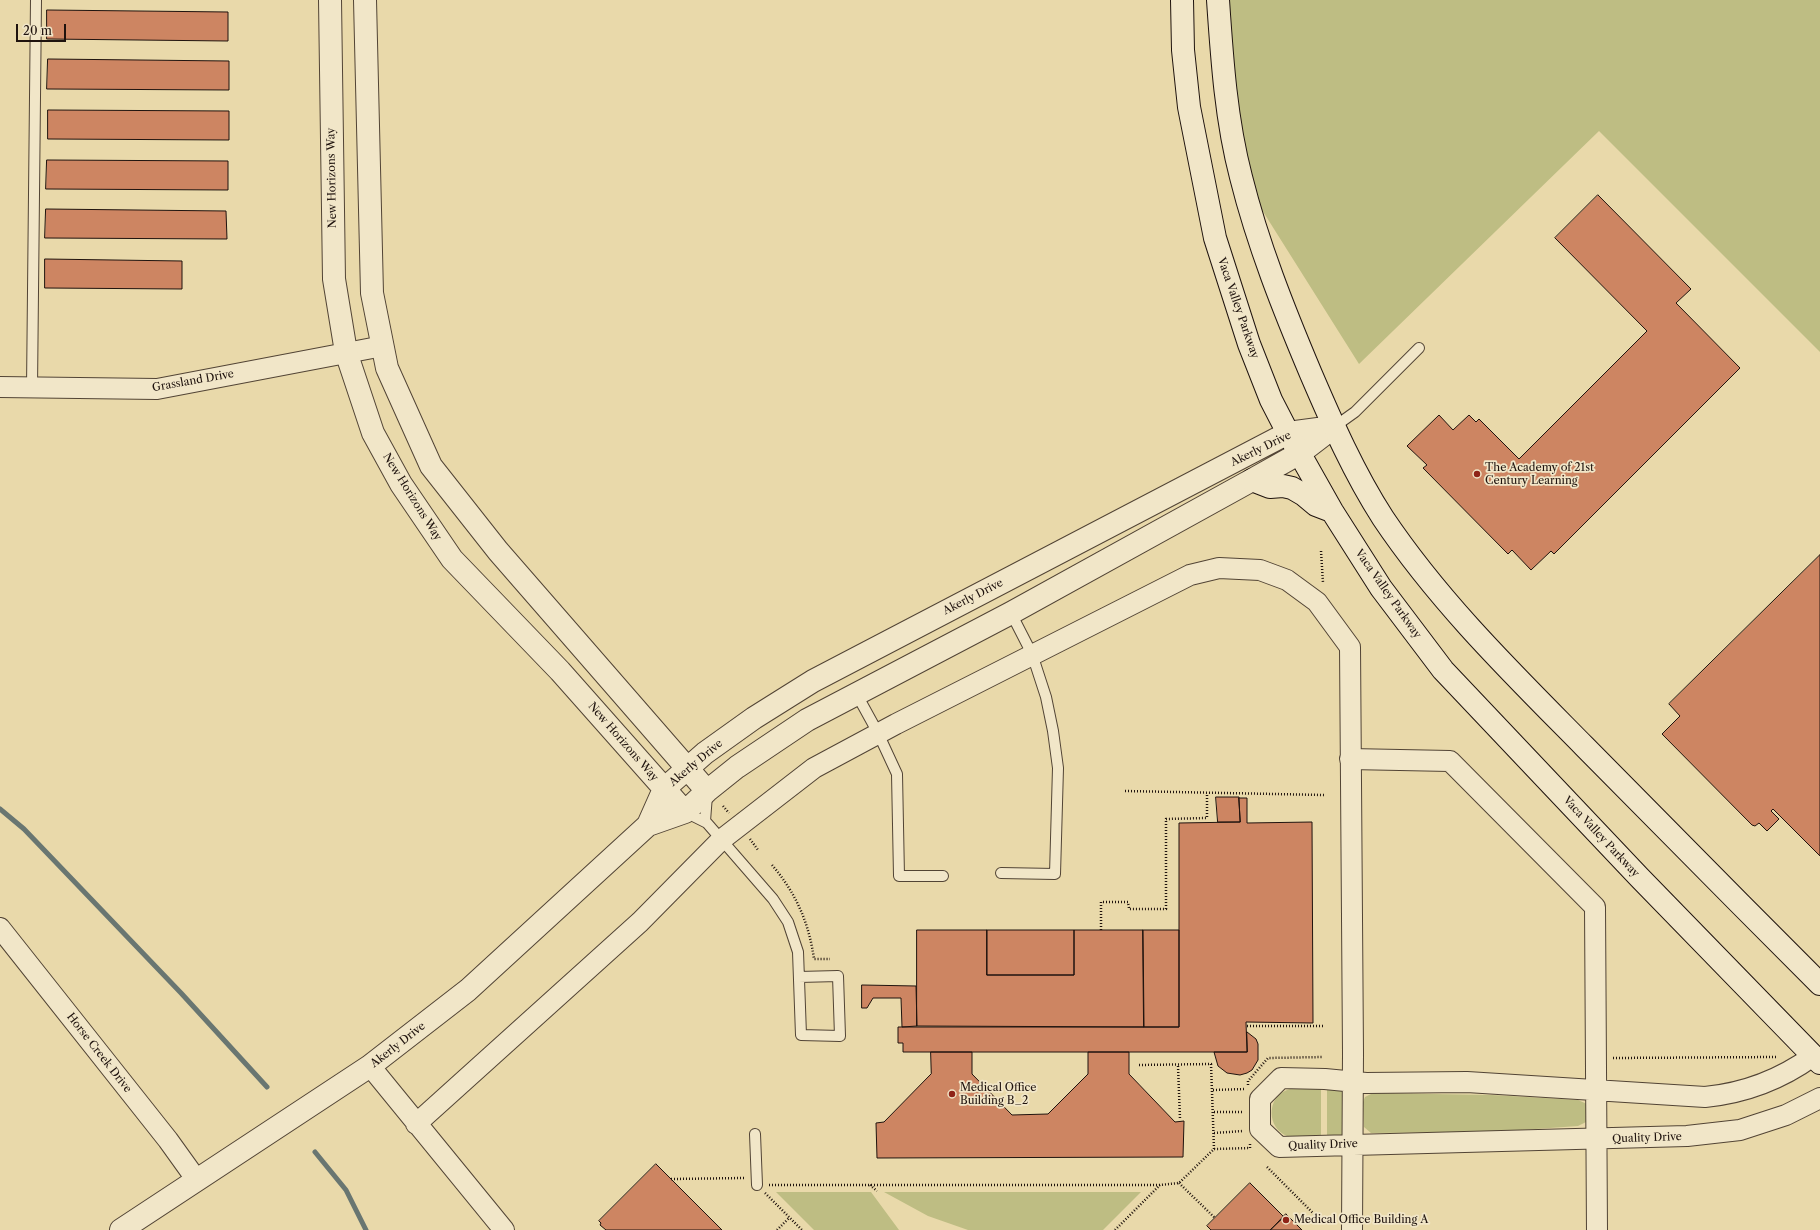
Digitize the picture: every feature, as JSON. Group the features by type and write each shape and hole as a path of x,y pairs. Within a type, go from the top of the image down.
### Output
{"street":[{"name":"New Horizons Way","path":"330,0 334,279 346,352 373,433 401,484 452,559 560,671 685,812"},
{"path":"364,0 372,293 387,368 431,466 498,551 707,791"},
{"name":"Vaca Valley Parkway","path":"1182,0 1183,50 1189,107 1215,238 1249,344 1271,400 1288,434 1332,511 1381,588 1443,670 1639,877 1818,1057"},
{"path":"1218,0 1228,112 1242,182 1256,234 1290,327 1334,427 1383,517 1416,563 1479,640 1820,984"},
{"name":"Grassland Drive","path":"0,388 157,389 383,346"},
{"name":"Akerly Drive","path":"648,825 664,789 754,718 813,681 1288,434 1334,427"},
{"name":"Akerly Drive","path":"121,1230 196,1179 370,1066 468,990 648,825 685,812 707,791 776,740 807,720 856,693 1011,613 1252,480 1300,453 1334,427"},
{"path":"1252,480 1270,487 1283,486 1292,488 1304,494 1316,504 1332,511"},
{"path":"416,1124 640,922 722,840 814,768 878,733 1190,575 1218,568 1260,570 1287,580 1317,602 1350,647 1352,1230"},
{"path":"1350,759 1450,761 1595,907 1598,1090 1598,1230"},
{"name":"Horse Creek Drive","path":"0,928 168,1140 196,1179"},
{"name":"Quality Drive","path":"1818,1057 1778,1078 1754,1088 1726,1095 1705,1097 1467,1082 1352,1081 1281,1078 1260,1099 1260,1129 1279,1147 1687,1136 1740,1130 1786,1115 1820,1098"},
{"path":"370,1066 504,1230"}],"lane":[{"path":"32,388 36,0"},
{"path":"1334,427 1355,412 1419,348"},
{"path":"1001,873 1055,874 1058,768 1053,731 1046,697 1032,654 1011,613"},
{"path":"856,693 878,733 897,774 899,876 943,876"},
{"path":"705,821 707,791"},
{"path":"685,812 705,821 773,899 788,922 798,952 801,1035 840,1036 838,976 799,977"},
{"path":"756,1134 756,1181"}],"path":[{"path":"1321,551 1323,587"},
{"path":"1125,791 1324,795"},
{"path":"1101,930 1101,902 1128,902 1129,910 1166,909 1166,819 1207,818 1207,793"},
{"path":"1247,1026 1323,1026"},
{"path":"1609,1058 1777,1057"},
{"path":"1139,1066 1211,1064 1214,1112 1214,1149"},
{"path":"1178,1066 1180,1119"},
{"path":"1213,1090 1249,1089"},
{"path":"1214,1112 1249,1112"},
{"path":"1214,1133 1249,1130"},
{"path":"671,1179 870,1185 1160,1185 1179,1183 1214,1149 1250,1148"},
{"path":"1267,1167 1324,1224"},
{"path":"756,1181 802,1230"},
{"path":"1179,1183 1215,1218"},
{"path":"870,1185 877,1191"},
{"path":"1115,1230 1160,1185"},
{"path":"777,1230 790,1218"}],"shaded area":[{"path":"1218,0 1820,0 1820,352 1599,131 1359,364 1240,175"},
{"path":"1295,1088 1321,1088 1321,1137 1295,1138 1280,1132 1273,1120 1272,1106 1275,1099 1287,1090"},
{"path":"1327,1088 1342,1090 1342,1136 1327,1138"},
{"path":"1373,1093 1492,1095 1578,1100 1587,1104 1588,1121 1578,1126 1493,1132 1371,1133 1364,1127 1363,1102 1365,1097"},
{"path":"776,1192 871,1192 899,1230 814,1230"},
{"path":"884,1192 1141,1192 1103,1230 968,1230 928,1216"}],"building":[{"path":"47,10 228,12 228,41 47,39"},
{"path":"48,59 229,61 229,90 47,89"},
{"path":"48,110 229,111 229,140 48,139"},
{"path":"47,160 228,161 228,190 46,189"},
{"path":"1598,195 1691,289 1676,303 1740,368 1554,554 1551,551 1531,570 1512,550 1508,554 1423,468 1427,465 1407,446 1439,415 1453,430 1469,415 1476,422 1479,419 1519,459 1647,331 1555,238"},
{"path":"46,209 226,211 227,239 45,238"},
{"path":"45,259 182,261 182,289 45,288"},
{"path":"1820,555 1820,856 1773,809 1771,811 1779,819 1767,831 1759,823 1755,826 1752,825 1662,734 1680,716 1669,704"},
{"path":"1216,797 1239,797 1240,822 1218,822"},
{"path":"1239,798 1247,798 1247,823 1312,822 1313,1023 1246,1022 1247,1052 903,1052 903,1043 898,1043 898,1027 1179,1027 1179,823 1240,822"},
{"path":"917,930 987,930 987,975 1074,975 1074,930 1143,930 1144,1027 917,1026"},
{"path":"987,930 1074,930 1074,975 987,975"},
{"path":"1143,930 1179,930 1179,1027 1144,1027"},
{"path":"862,985 916,986 917,1026 902,1027 901,998 873,998 867,1008 862,1008"},
{"path":"1247,1032 1256,1039 1258,1044 1258,1060 1252,1070 1247,1073 1240,1075 1227,1073 1218,1066 1214,1052 1247,1052"},
{"name":"Medical Office Building B_2","path":"931,1052 972,1052 972,1074 1012,1115 1048,1114 1088,1074 1088,1052 1129,1052 1129,1074 1175,1122 1184,1121 1183,1157 877,1158 876,1123 884,1122 931,1074"},
{"path":"656,1164 722,1230 606,1230 600,1225 601,1223 599,1221"},
{"path":"1250,1183 1284,1217 1270,1230 1211,1230 1207,1226"},
{"name":"Medical Office Building A","path":"1286,1214 1302,1230 1271,1230"}],"waterway":[{"path":"0,809 24,829 181,993 267,1087"},
{"path":"315,1152 346,1190 366,1230"}],"place":[{"name":"The Academy of 21st Century Learning","path":"1477,474"},
{"name":"Medical Office Building B_2","path":"952,1094"},
{"name":"Medical Office Building A","path":"1286,1220"}]}
